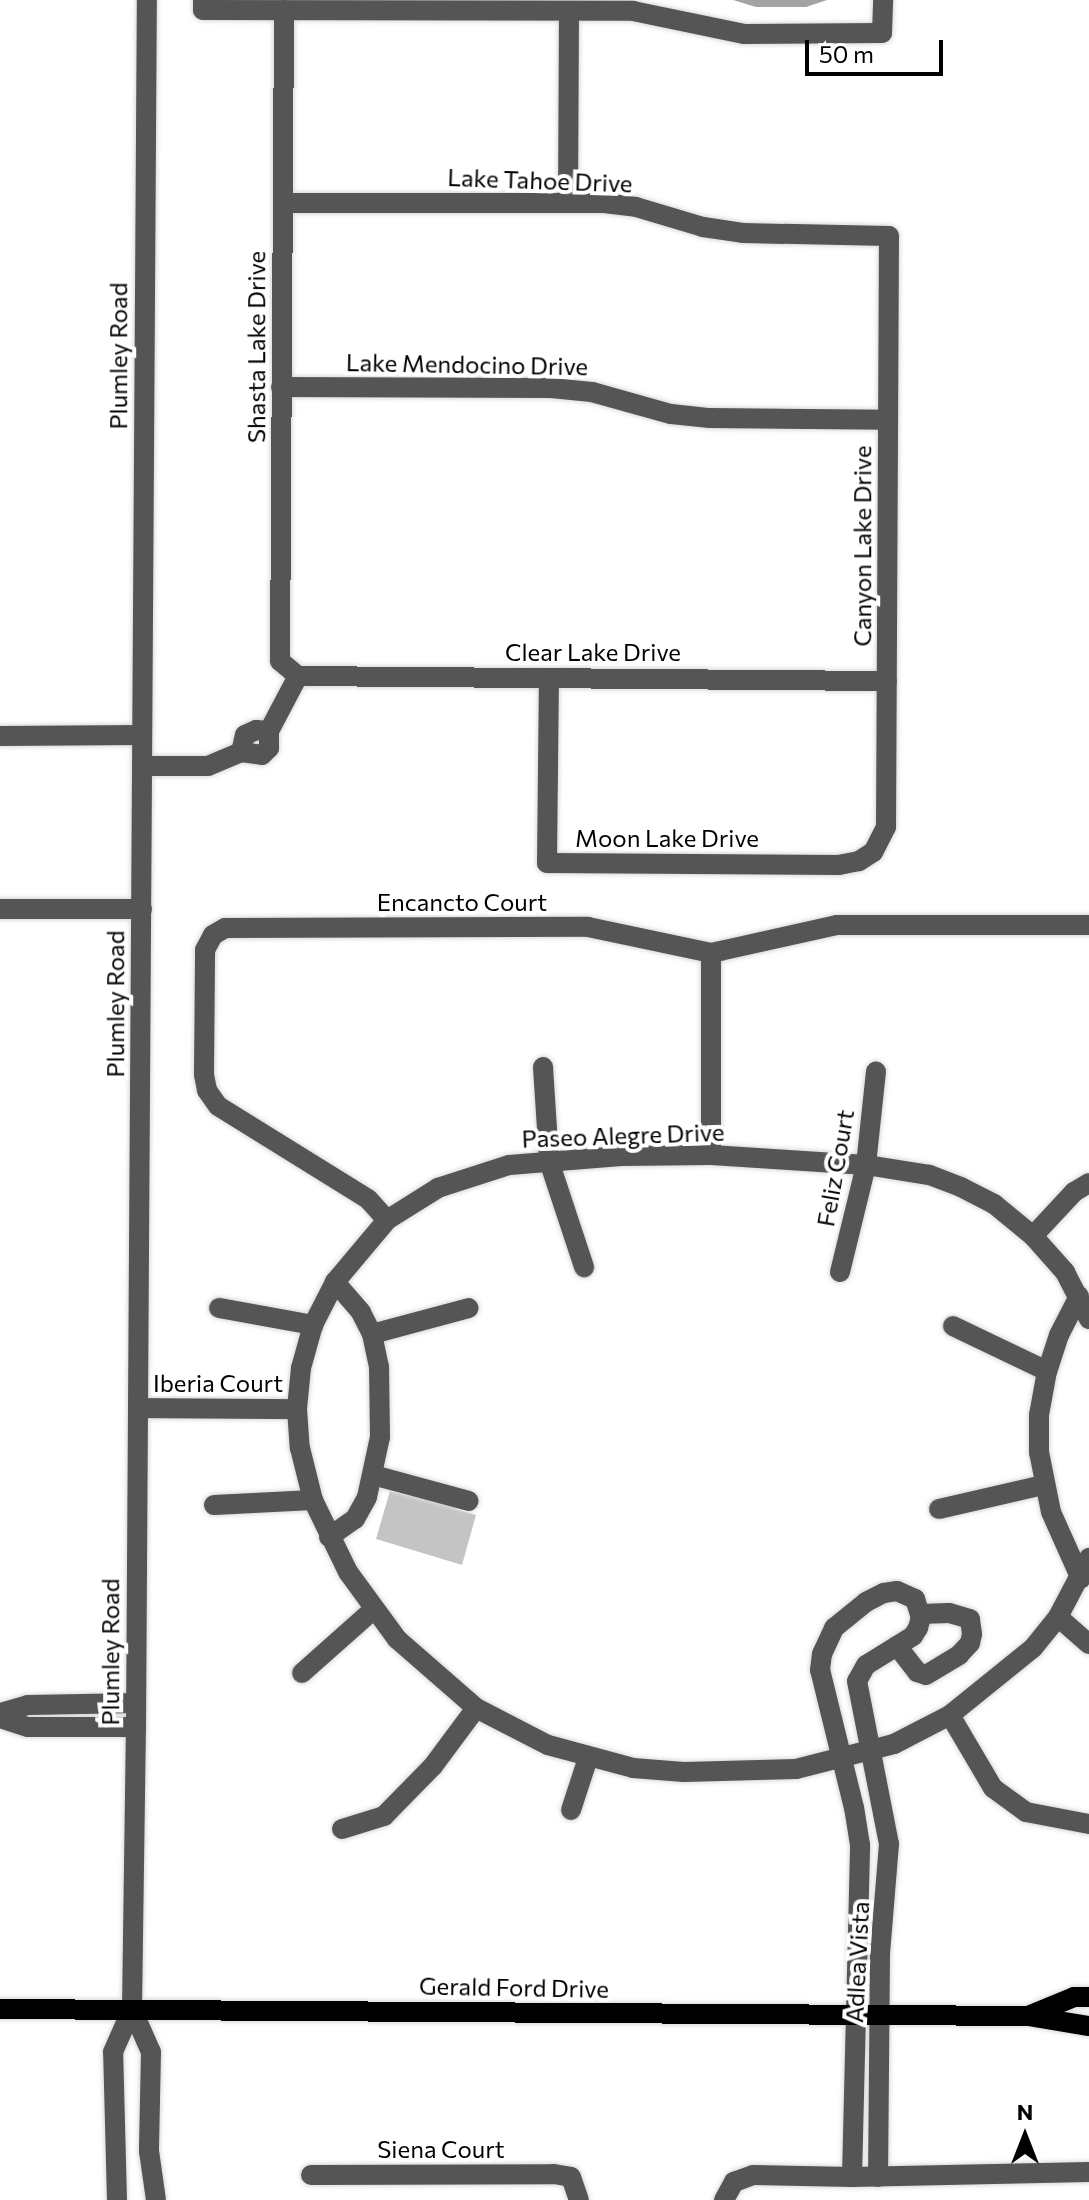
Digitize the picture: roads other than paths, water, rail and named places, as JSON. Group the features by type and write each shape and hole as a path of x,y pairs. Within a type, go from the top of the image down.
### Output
{"main road":[{"name":"Gerald Ford Drive","path":"1028,2016 1074,1997 1089,1997"},
{"name":"Gerald Ford Drive","path":"0,2009 1028,2016 1089,2026"}],"street":[{"name":"Plumley Road","path":"132,2009 147,0"},
{"path":"203,0 203,10 633,11 744,34 882,33 883,0"},
{"name":"Shasta Lake Drive","path":"284,10 280,661 298,676"},
{"path":"568,203 569,11"},
{"name":"Lake Tahoe Drive","path":"283,203 568,203 636,207 703,227 743,233 889,236"},
{"name":"Canyon Lake Drive","path":"873,852 886,827 889,236"},
{"name":"Lake Mendocino Drive","path":"281,387 551,388 592,392 671,414 710,418 888,420"},
{"path":"142,766 208,766 241,752 262,755 269,748 269,731 298,676"},
{"name":"Clear Lake Drive","path":"298,676 887,681"},
{"name":"Moon Lake Drive","path":"549,678 547,863 839,865 859,861 873,852"},
{"path":"0,736 142,735"},
{"path":"0,909 142,909"},
{"name":"Encancto Court","path":"387,1220 368,1199 218,1106 207,1090 204,1074 205,950 213,935 225,928 588,927 711,953 837,925 1089,925"},
{"path":"711,953 711,1155"},
{"path":"543,1067 549,1161 584,1267"},
{"name":"Feliz Court","path":"840,1272 866,1165 876,1072"},
{"name":"Paseo Alegre Drive","path":"1089,1319 1065,1272 1033,1236 994,1204 929,1175 866,1165 711,1155 509,1165 467,1176 411,1203 387,1220 335,1282 313,1325 301,1368 297,1409 300,1448 313,1500 329,1537 373,1610 433,1673 476,1708 548,1745 588,1758 684,1772 796,1769 869,1753 950,1715 1003,1675 1058,1617 1081,1579 1089,1558"},
{"path":"1033,1236 1074,1192 1089,1183"},
{"path":"329,1537 355,1519 373,1475 380,1437 381,1403 372,1334 361,1312 335,1282"},
{"path":"1079,1296 1059,1335 1047,1371 1039,1415 1043,1485 1081,1579"},
{"path":"219,1308 313,1325"},
{"path":"372,1334 469,1308"},
{"path":"953,1326 1047,1371"},
{"name":"Iberia Court","path":"138,1408 297,1409"},
{"path":"373,1475 469,1501"},
{"path":"939,1509 1043,1485"},
{"path":"214,1505 313,1500"},
{"name":"Adlea Vista","path":"852,2177 860,1845 843,1760 821,1683 821,1662 826,1641 846,1615 884,1593 906,1594 915,1599 921,1614 918,1628 897,1646 866,1665 857,1681 889,1844 880,1953 878,2177"},
{"path":"302,1673 373,1610"},
{"path":"897,1646 917,1672 926,1675 959,1655 970,1643 970,1619 949,1613 921,1614"},
{"path":"1058,1617 1089,1644"},
{"path":"0,1715 28,1705 136,1703"},
{"path":"342,1829 384,1816 433,1766 476,1708"},
{"path":"0,1715 28,1727 136,1727"},
{"path":"950,1715 993,1788 1026,1812 1089,1824"},
{"path":"571,1810 588,1758"},
{"path":"117,2200 113,2052 132,2009"},
{"path":"132,2009 151,2052 149,2151 156,2200"},
{"path":"729,2191 753,2175 878,2177 1089,2172"},
{"name":"Siena Court","path":"311,2175 571,2177 579,2200"}]}
